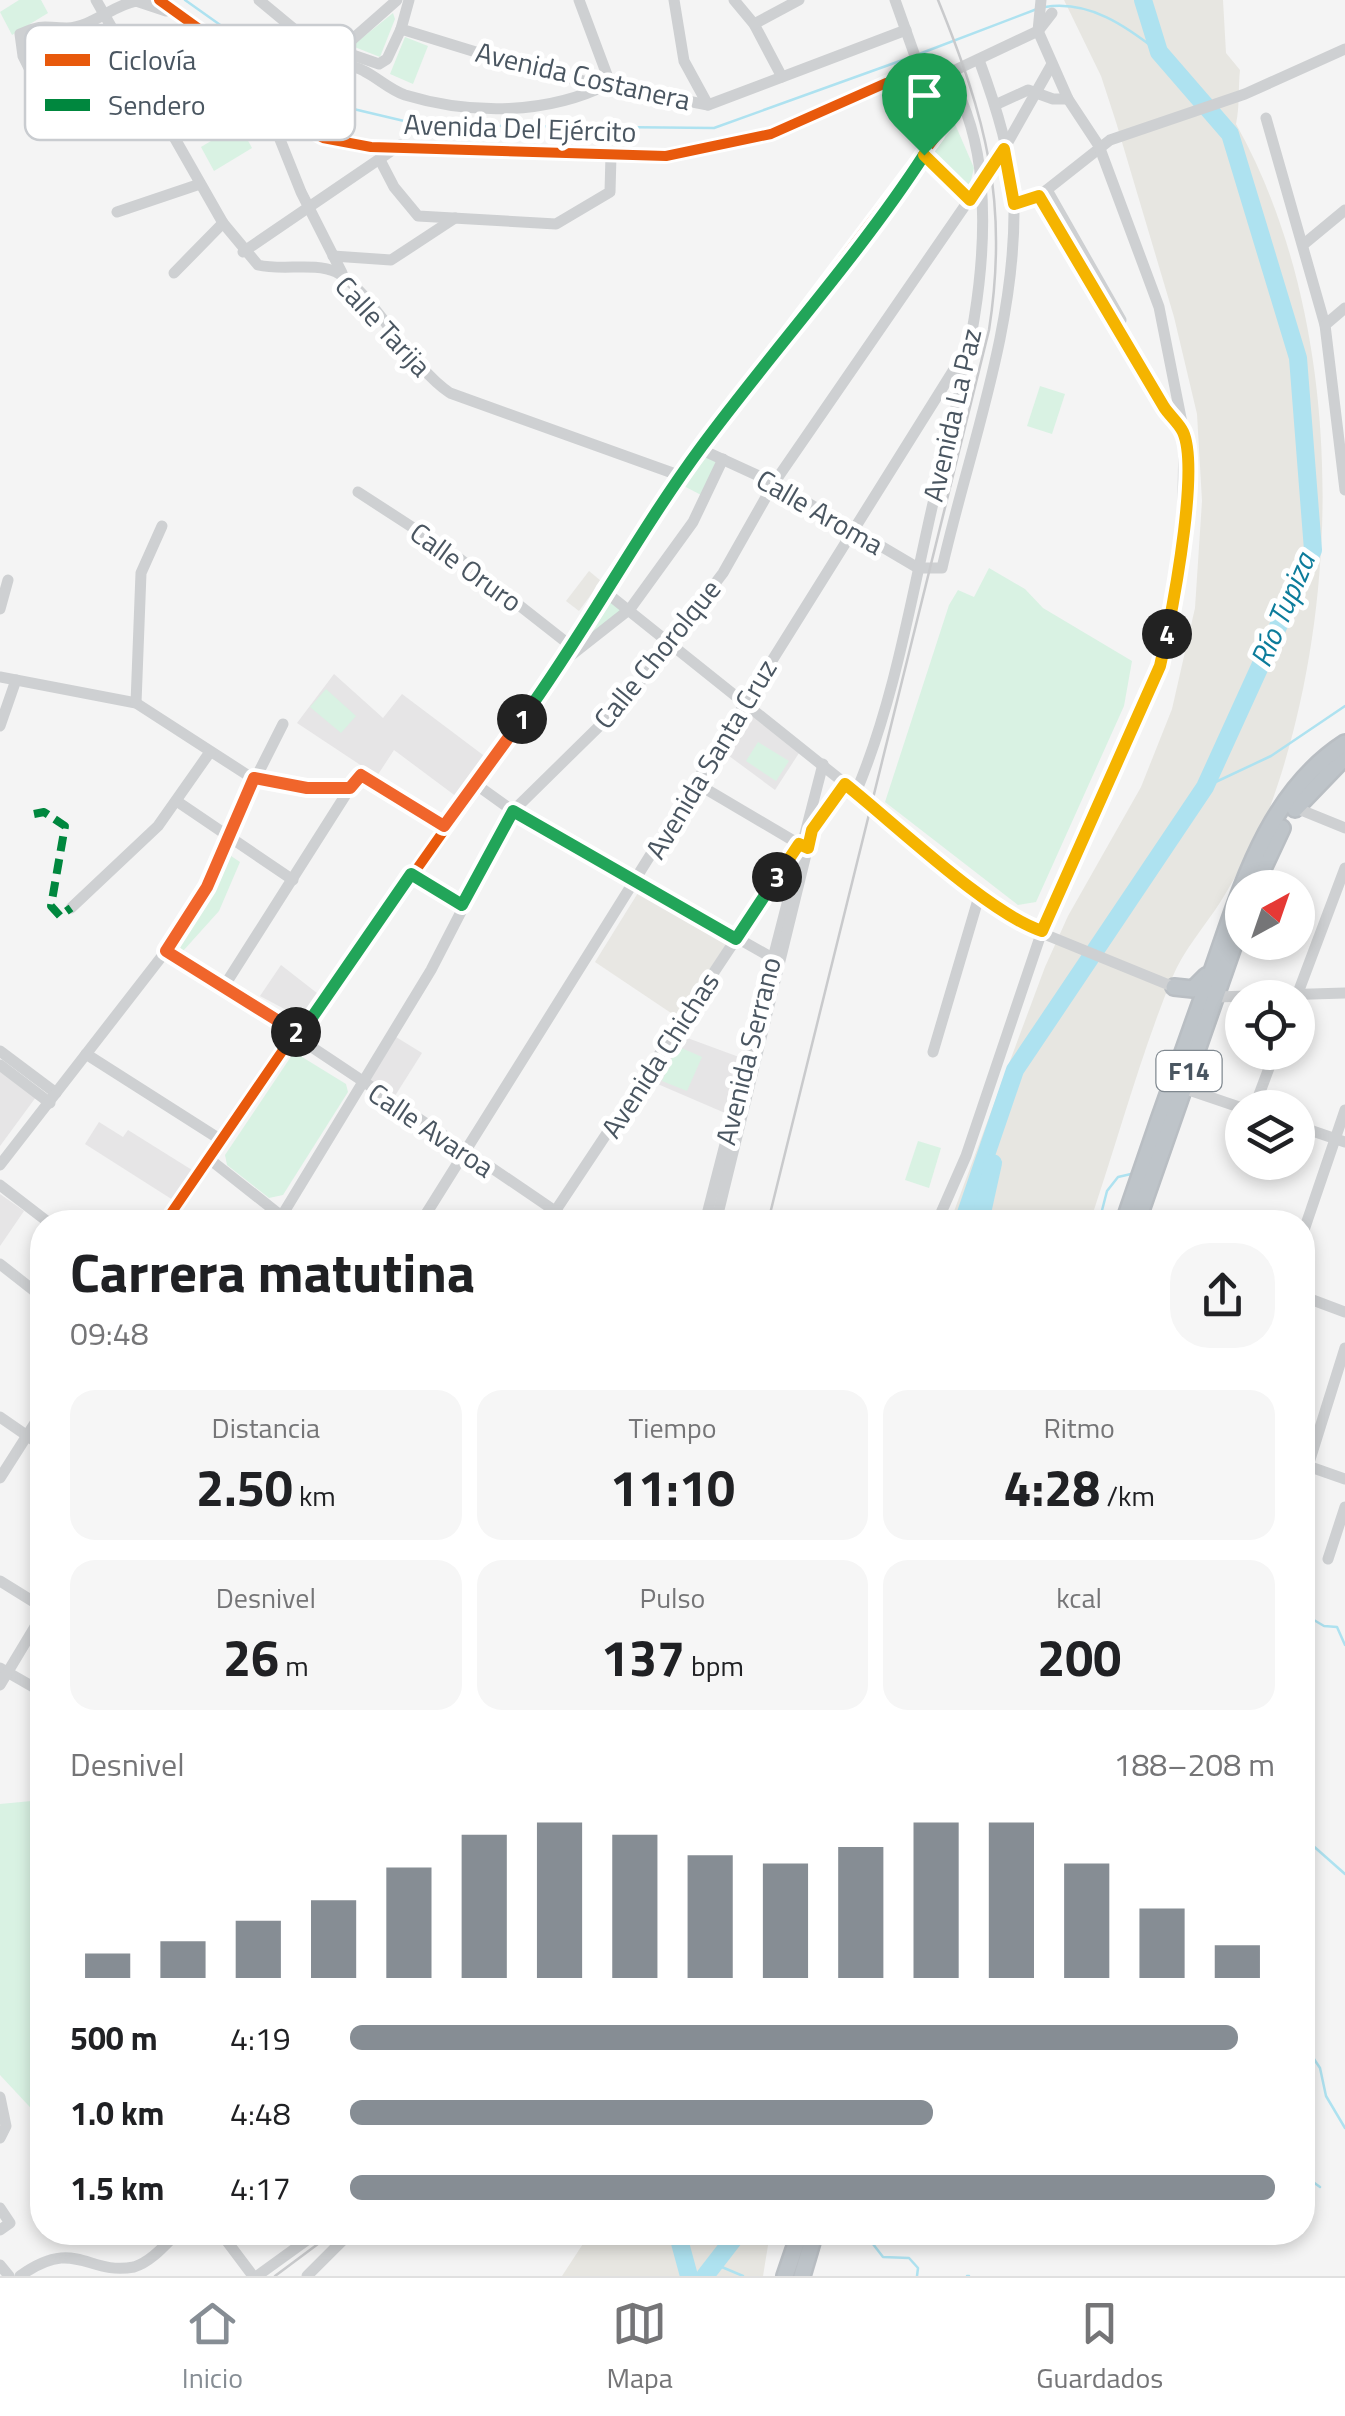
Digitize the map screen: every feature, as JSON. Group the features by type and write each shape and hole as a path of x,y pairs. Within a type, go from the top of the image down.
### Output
{"highway":[{"name":"F14","path":"1128,1210 1244,877 1260,844 1298,789 1345,743"},
{"path":"1262,870 1277,835 1296,808 1345,757"},
{"name":"F14","path":"1141,1210 1229,960"},
{"path":"1174,987 1193,989 1215,965"},
{"path":"1174,987 1189,1001 1192,1027"},
{"path":"785,2276 802,2245"},
{"path":"802,2276 805,2245"}],"street":[{"path":"96,0 112,25"},
{"path":"77,25 107,16 136,0 180,16"},
{"name":"Avenida Del Ejército","path":"159,0 191,25"},
{"path":"259,0 289,25"},
{"path":"355,37 396,0"},
{"path":"355,57 379,64 387,59 409,0"},
{"path":"355,68 400,94 456,106 526,109 590,93 610,83 579,0"},
{"path":"674,0 684,61 708,105"},
{"path":"734,0 754,24 782,77"},
{"path":"754,24 800,0"},
{"path":"174,1210 294,1034 311,1019 474,783 565,660 604,590 700,449 936,135 936,120 895,0"},
{"path":"942,1210 966,1156 1042,931 1160,666 1182,564 1184,434 1158,308 1105,143 1068,99 1038,31 1041,0"},
{"path":"919,68 949,73 1038,31 1052,14"},
{"name":"Avenida Costanera","path":"401,29 548,74 708,105 906,30"},
{"path":"25,32 20,34 18,43 25,58"},
{"path":"1014,204 1043,193 1105,143 1245,94 1345,49"},
{"path":"1302,71 1345,58"},
{"name":"Avenida La Paz","path":"942,568 998,348 1012,257 1014,204 996,104 979,60"},
{"name":"Calle Chorolque","path":"289,1210 360,1082 431,970 513,811 628,698 723,573 774,483 982,184 1052,64"},
{"name":"Avenida Del Ejército","path":"333,140 371,147 666,156 771,134 919,68"},
{"name":"Avenida La Paz","path":"856,792 872,756 980,287 982,184 964,103 949,73"},
{"path":"996,104 1028,90 1053,100 1068,99"},
{"path":"1266,118 1324,326 1345,490"},
{"path":"175,140 243,252 400,146"},
{"path":"282,140 344,277"},
{"path":"413,214 566,221 610,192 611,155"},
{"path":"924,155 970,200"},
{"path":"380,160 428,236"},
{"path":"118,212 200,184"},
{"path":"1043,193 1184,434"},
{"path":"1304,244 1345,210"},
{"path":"333,256 391,260 455,218"},
{"path":"174,272 223,223"},
{"name":"Calle Tarija","path":"243,252 258,264 316,268 344,277 420,368 450,393 681,476"},
{"path":"1324,326 1345,308"},
{"name":"Avenida Santa Cruz","path":"429,1210 968,346"},
{"path":"1331,359 1345,354"},
{"name":"Calle Aroma","path":"700,449 774,483 918,568 942,568"},
{"path":"565,660 630,609 693,522 723,460"},
{"name":"Calle Oruro","path":"358,492 454,555 571,646"},
{"path":"136,703 141,573 162,526"},
{"path":"0,609 8,580"},
{"path":"604,590 1022,924 1174,987"},
{"path":"0,677 136,703 254,778 307,788 350,788"},
{"path":"0,726 16,680"},
{"path":"0,1165 166,951 207,887 226,836 282,724"},
{"path":"71,908 178,802 210,752"},
{"name":"Avenida Serrano","path":"719,1210 823,764"},
{"path":"223,988 361,775 444,826"},
{"path":"694,782 803,846"},
{"path":"474,783 513,811 776,960"},
{"name":"Avenida Serrano","path":"803,846 845,784"},
{"path":"178,802 293,880"},
{"path":"1296,808 1345,828"},
{"name":"Avenida Chichas","path":"557,1210 736,939 803,846"},
{"path":"1302,980 1345,868"},
{"path":"411,874 462,905"},
{"path":"933,1052 980,893"},
{"name":"Calle Avaroa","path":"166,951 294,1034 542,1210"},
{"name":"Avenida Serrano","path":"708,1210 776,960"},
{"path":"1315,996 1345,994"},
{"path":"1216,997 1225,997"},
{"path":"0,1051 53,1098"},
{"path":"86,1054 220,1140"},
{"path":"0,1065 53,1098"},
{"path":"1183,1088 1225,1102"},
{"path":"1312,1210 1340,1141 1345,1110"},
{"path":"1315,1132 1340,1141"},
{"path":"208,1158 271,1210"},
{"path":"0,1185 32,1210"},
{"path":"0,1264 30,1288"},
{"path":"1315,1301 1345,1312"},
{"path":"1315,1438 1345,1348"},
{"path":"0,1417 28,1435"},
{"path":"0,1478 30,1432"},
{"path":"1315,1468 1345,1479"},
{"path":"1328,1559 1345,1507"},
{"path":"0,1581 30,1602"},
{"path":"0,1686 4,1671 30,1630"},
{"path":"4,1671 30,1685"},
{"path":"0,2097 6,2126 0,2138"},
{"path":"0,2208 5,2226"},
{"path":"20,2276 40,2262 68,2256 104,2266 138,2266 163,2245"},
{"path":"230,2245 255,2276 299,2245"},
{"path":"306,2276 337,2245"},
{"path":"0,2266 9,2276"}],"shaded area":[{"path":"589,571 601,581 579,611 566,601"},
{"path":"334,674 383,718 402,694 487,758 457,797 394,750 377,776 297,723"},
{"path":"753,709 801,750 775,790 725,753"},
{"path":"641,888 730,939 677,1017 595,962"},
{"path":"281,965 322,997 307,1021 260,996"},
{"path":"682,1036 739,1057 725,1113 653,1082"},
{"path":"396,1037 422,1053 393,1099 370,1080"},
{"path":"0,1071 36,1097 0,1146"},
{"path":"99,1122 123,1137 128,1130 192,1170 173,1200 85,1144"},
{"path":"0,1194 24,1211 0,1246"}],"green space":[{"path":"19,0 41,0 48,13 12,35 0,12"},
{"path":"393,13 395,19 380,57 355,47"},
{"path":"405,37 428,46 413,84 390,74"},
{"path":"955,124 974,168 968,192 933,154"},
{"path":"213,140 248,140 252,148 214,171 201,147"},
{"path":"1040,386 1065,394 1052,434 1027,426"},
{"path":"700,452 719,460 703,496 680,484"},
{"path":"989,568 1025,589 1043,608 1132,661 1124,706 1036,902 1018,905 885,802 949,605 958,590 974,597"},
{"path":"604,594 625,609 570,652"},
{"path":"326,689 356,716 341,733 310,707"},
{"path":"758,742 789,761 776,781 746,761"},
{"path":"225,852 240,862 219,911 183,951 176,942 215,890"},
{"path":"677,1046 702,1057 687,1091 662,1081"},
{"path":"294,1052 346,1084 348,1092 283,1195 269,1198 227,1165 225,1155"},
{"path":"918,1141 941,1148 929,1188 905,1180"},
{"path":"30,1801 30,2107 0,2075 0,1804"}],"sand":[{"path":"1064,0 1223,0 1226,53 1240,70 1236,124 1272,201 1298,284 1314,371 1322,461 1321,552 1312,641 1295,726 1270,807 1238,870 1225,870 1225,894 1172,978 1094,1210 954,1210 1045,967 1068,916 1141,787 1172,709 1195,608 1202,501 1197,414 1174,317 1101,76"},
{"path":"582,2245 768,2245 763,2276 562,2276"}],"waterway":[{"path":"185,0 220,25"},
{"name":"Río Tupiza","path":"967,1210 1015,1070 1205,787 1313,550 1298,358 1230,134 1159,52 1143,0"},
{"path":"1045,7 1092,11 1120,24 1159,52"},
{"path":"919,54 1037,9"},
{"path":"355,109 421,125 714,128 911,57"},
{"path":"1205,787 1271,756 1345,706"},
{"name":"Río Tupiza","path":"983,1210 993,1163"},
{"path":"1102,1210 1107,1191 1118,1177 1131,1174"},
{"path":"1315,1621 1337,1627 1345,1645"},
{"path":"1315,1847 1345,1874"},
{"path":"1315,2060 1326,2096 1345,2128"},
{"path":"1315,2183 1320,2187"},
{"name":"Río Tupiza","path":"681,2245 689,2276"},
{"name":"Río Tupiza","path":"705,2276 729,2245"},
{"path":"874,2245 883,2257 909,2258 918,2268 917,2276"},
{"path":"717,2265 743,2276"}],"railway":[{"path":"771,1210 989,330 996,241 989,161 969,83 938,0"},
{"path":"275,2276 317,2245"}],"marked path":[{"path":"924,155 970,200"},
{"path":"34,814 44,812 65,826 51,906 60,916 71,908"}],"cycle path":[{"path":"159,0 194,25"},
{"path":"173,1210 294,1034 306,1026 565,659 603,590 700,449 937,135 921,73 886,83 771,134 666,156 371,147 334,140"}],"route":[{"path":"1004,149 1014,204 1039,196 1164,407 1184,434 1182,564 1160,666 1042,931 1022,924 980,893 845,784 812,830 808,848 799,844 736,939 513,811 462,905 411,874 306,1026 294,1034 166,951 207,887 254,778 307,788 350,788 361,775 444,826 565,660 604,590 700,449 924,155 970,200 1004,149"}]}
